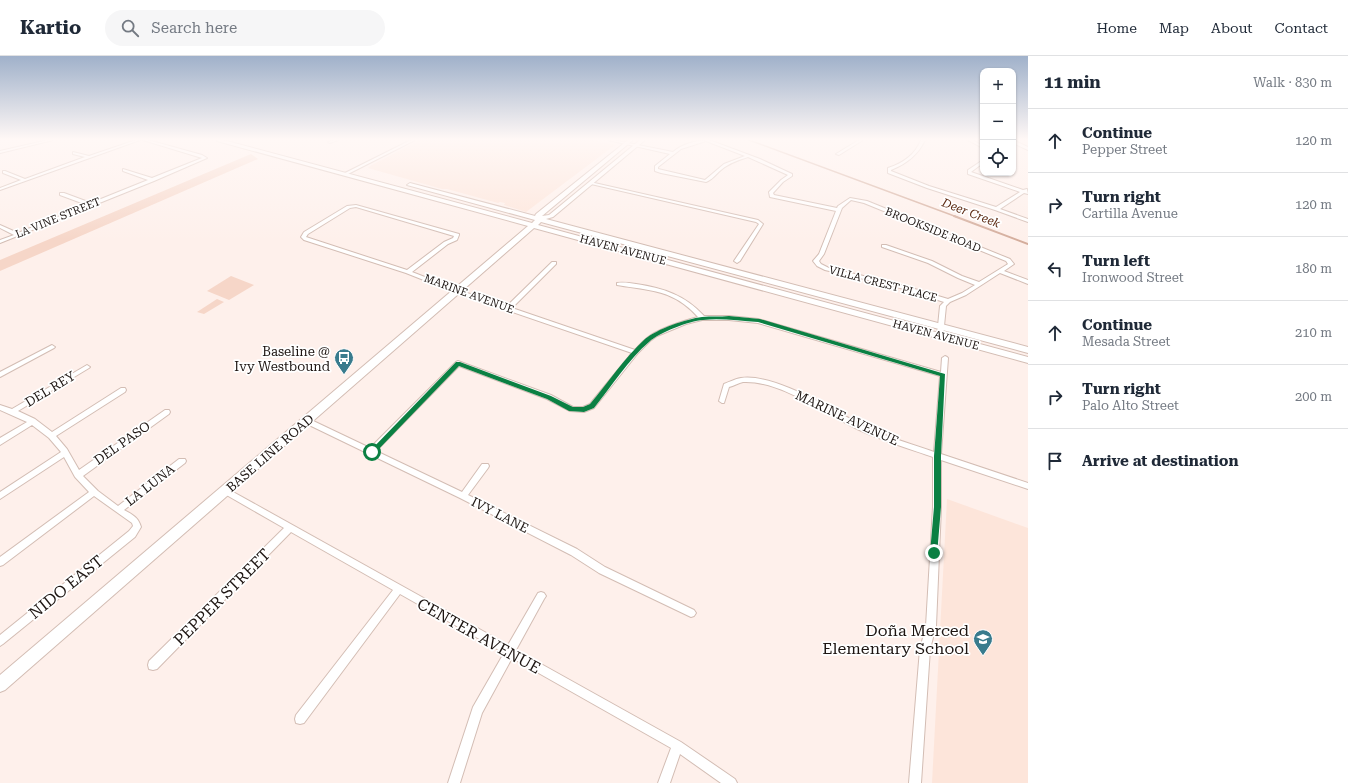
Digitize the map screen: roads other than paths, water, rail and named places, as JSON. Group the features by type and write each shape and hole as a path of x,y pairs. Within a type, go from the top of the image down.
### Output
{"main road":[{"name":"HAVEN AVENUE","path":"345,174 532,226 941,332 1028,350"},
{"name":"HAVEN AVENUE","path":"368,174 540,219 941,332 1028,360"},
{"name":"BASE LINE ROAD","path":"540,219 538,214 588,174"},
{"name":"BASE LINE ROAD","path":"0,685 540,219 551,216 602,174"}],"street":[{"path":"9,174 25,180"},
{"path":"0,189 42,174"},
{"path":"135,174 153,180"},
{"name":"LA VINE STREET","path":"0,242 167,174"},
{"path":"671,174 706,181 712,178 714,174"},
{"path":"789,174 791,175 771,193 772,196 839,210"},
{"path":"894,174 928,187 997,208 1028,221"},
{"path":"972,174 1027,192"},
{"path":"592,182 758,221 761,224 737,261"},
{"path":"997,208 1027,192"},
{"path":"62,194 91,205"},
{"name":"BROOKSIDE ROAD","path":"839,210 850,199 858,200 1008,260 1011,264 1000,271"},
{"name":"MARINE AVENUE","path":"408,272 446,243 455,239 457,236 356,206 349,207 306,233 302,237 408,272 456,291 636,352"},
{"name":"VILLA CREST PLACE","path":"839,210 822,254 816,261 819,265 827,269 896,285 948,301"},
{"path":"0,226 18,235"},
{"path":"884,246 930,262 978,284"},
{"path":"509,308 554,262"},
{"path":"941,332 943,306 948,301 1000,271 1028,282"},
{"path":"619,284 640,286 677,297 694,308 702,318"},
{"path":"372,452 458,363 549,397 572,409 584,410 592,406 636,352 648,340 684,323 702,318 729,318 758,321 943,375"},
{"path":"0,375 52,347"},
{"path":"915,783 925,649 931,626 937,507 937,456 945,358"},
{"name":"DEL REY","path":"13,411 87,367"},
{"name":"MARINE AVENUE","path":"722,401 726,386 741,380 761,381 786,390 866,430 937,456 1028,486"},
{"path":"51,436 123,390"},
{"path":"0,407 13,411 33,421 51,436 65,453 78,474 94,492 118,510"},
{"name":"DEL PASO","path":"78,474 167,412"},
{"path":"0,442 33,421"},
{"name":"IVY LANE","path":"307,421 463,496 574,552 602,570 691,613"},
{"path":"0,496 65,453"},
{"name":"LA LUNA","path":"118,510 182,461"},
{"path":"463,496 485,466"},
{"name":"CENTER AVENUE","path":"226,491 398,590 677,746 731,783"},
{"path":"0,562 94,492"},
{"name":"NIDO EAST","path":"0,641 132,534 137,527 137,523 118,510"},
{"name":"PEPPER STREET","path":"153,665 290,528"},
{"path":"300,719 398,590"},
{"path":"454,783 477,712 541,596"},
{"path":"664,783 677,746"}],"waterway":[{"name":"Deer Creek","path":"841,174 957,217"},
{"name":"Deer Creek","path":"954,216 1028,244"}],"place":[{"name":"Baseline @ Ivy Westbound","path":"344,375"},
{"name":"Doña Merced Elementary School","path":"983,656"}]}
